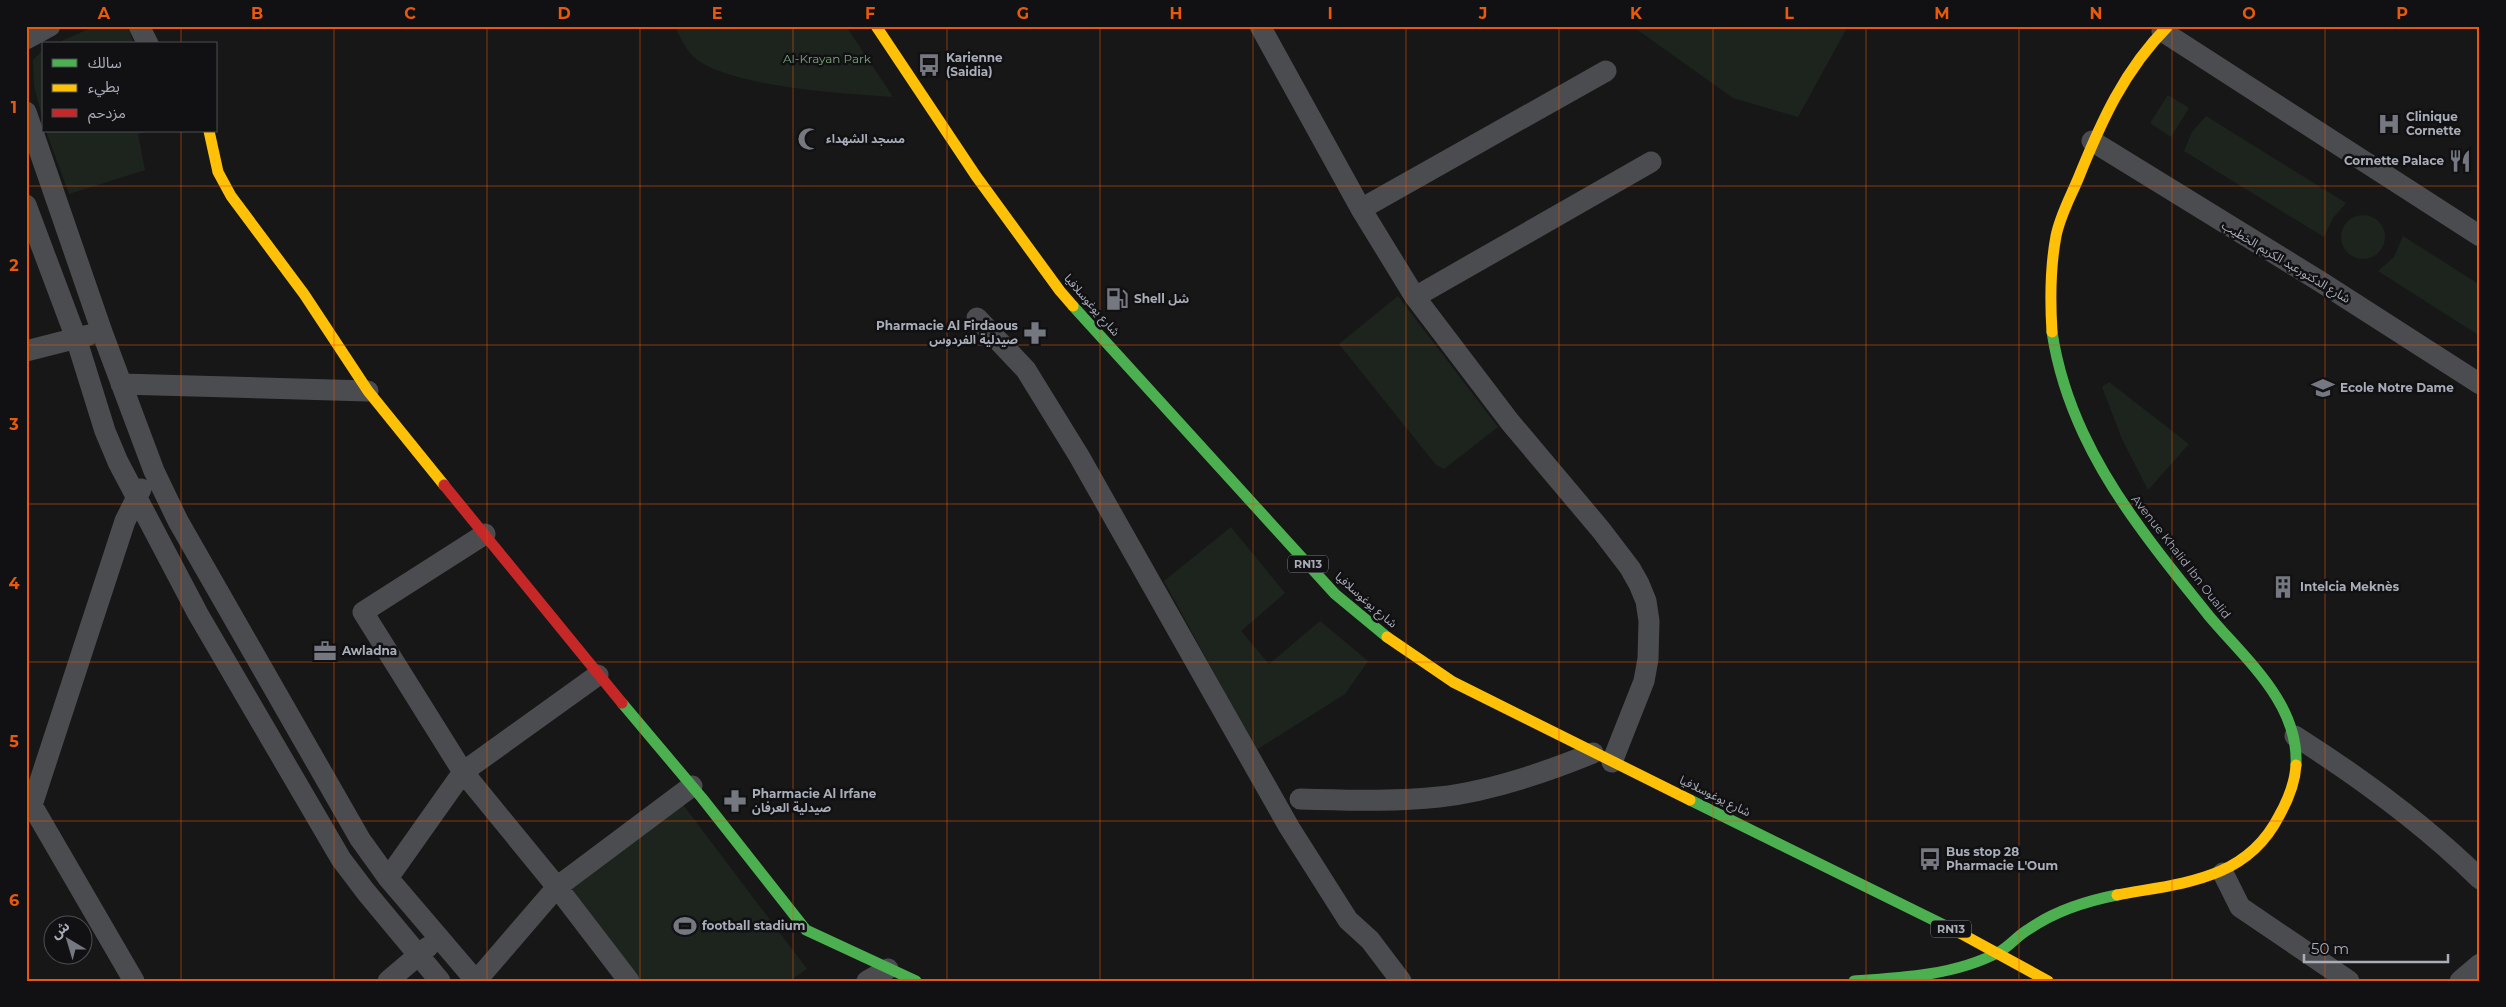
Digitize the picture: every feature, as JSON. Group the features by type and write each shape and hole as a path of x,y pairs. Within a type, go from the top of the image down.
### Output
{"main road":[{"name":"شارع يوغوسلافيا","path":"876,26 976,176 1060,291 1335,594 1388,638 1453,682 1999,953"},
{"name":"Avenue Khalid Ibn Oualid","path":"2165,29 2122,80 2092,141 2056,234 2049,300 2058,365 2076,422 2110,488 2142,534 2269,686 2295,736"},
{"path":"209,132 218,172 231,196 304,294 368,391 598,675 692,786 806,930 916,981"},
{"path":"1854,981 1918,976 1960,966 1999,953 2027,929 2058,912 2098,900 2223,873 2244,860 2259,845 2279,814 2295,780 2298,758 2295,736"},
{"name":"RN13","path":"1999,953 2048,981"}],"street":[{"path":"26,39 50,26"},
{"path":"139,26 147,42"},
{"path":"1260,26 1361,209 1415,297 1510,422 1630,568 1646,601 1649,621 1648,659 1644,681 1603,757 1518,781 1440,797 1393,800 1300,799"},
{"path":"2165,29 2480,236"},
{"path":"1361,209 1606,71"},
{"path":"26,112 121,384 154,471 178,521 360,839 388,878 476,981 557,887 692,786"},
{"name":"شارع الدكتورعبد الكريم الخطيب","path":"2092,141 2321,282 2480,384"},
{"path":"1415,297 1651,162"},
{"path":"26,206 30,230 76,338 105,431 136,496 198,614 341,859 440,981"},
{"path":"30,230 64,223"},
{"path":"977,318 1026,370 1079,456 1289,827 1348,920 1370,940 1401,981"},
{"path":"26,351 102,332"},
{"path":"121,384 368,391"},
{"path":"134,981 29,800 125,521 136,496 154,471"},
{"path":"485,534 363,612 462,772 557,887 629,981"},
{"path":"388,878 462,772 598,675"},
{"path":"251,706 277,693"},
{"path":"2295,736 2353,772 2450,849 2480,879"},
{"path":"2223,873 2240,907 2349,981"},
{"path":"388,981 438,938"},
{"path":"2460,981 2480,964"},
{"path":"867,981 888,969"}],"green space":[{"path":"95,26 127,26 133,42 59,42"},
{"name":"Al-Krayan Park","path":"675,26 846,26 893,97 786,87 727,74 705,65 690,53"},
{"path":"1632,26 1848,26 1798,117 1733,98"},
{"path":"42,51 42,116 34,86 33,60"},
{"path":"2168,95 2189,108 2171,137 2150,123"},
{"path":"2206,116 2346,203 2333,218 2324,237 2184,151 2192,132"},
{"path":"46,132 146,132 138,134 145,170 69,194"},
{"path":"2367,215 2379,221 2384,228 2384,246 2379,253 2372,258 2359,259 2351,256 2344,249 2341,233 2344,225 2351,218"},
{"path":"2403,236 2480,285 2480,336 2378,271 2394,257"},
{"path":"1398,296 1498,427 1444,469 1436,465 1339,344"},
{"path":"2109,382 2189,444 2148,490 2122,439 2102,387"},
{"path":"1231,527 1285,593 1241,631 1269,664 1320,621 1368,661 1345,694 1256,750 1164,581"},
{"name":"football stadium","path":"681,802 807,969 789,981 638,981 562,883"}],"traffic: fast":[{"path":"1073,306 1335,594 1387,637"},
{"path":"2052,332 2064,384 2095,458 2123,504 2156,549 2209,616 2267,683 2289,722 2295,743 2296,765"},
{"path":"622,703 702,798 806,930 916,981"},
{"path":"1690,800 1960,933"},
{"path":"1854,981 1910,977 1965,966 1999,952 2025,931 2060,912 2094,900 2117,895"}],"traffic: slow":[{"path":"876,26 976,176 1073,306"},
{"path":"2052,332 2053,260 2056,236 2063,214 2115,98 2139,60 2168,26"},
{"path":"209,132 218,172 231,196 304,294 368,391 444,485"},
{"path":"1387,637 1453,682 1690,800"},
{"path":"2117,895 2188,882 2230,866 2249,854 2265,838 2279,816 2293,785 2296,765"},
{"path":"1960,933 2048,981"}],"traffic: jam":[{"path":"444,485 622,703"}],"place":[{"name":"Karienne (Saidia)","path":"929,65"},
{"name":"Clinique Cornette","path":"2389,124"},
{"name":"مسجد الشهداء","path":"809,139"},
{"name":"Cornette Palace","path":"2460,161"},
{"name":"Shell شل","path":"1117,299"},
{"name":"Pharmacie Al Firdaous صيدلية الفردوس","path":"1035,333"},
{"name":"Ecole Notre Dame","path":"2323,388"},
{"name":"Intelcia Meknès","path":"2283,587"},
{"name":"Awladna","path":"325,651"},
{"name":"Pharmacie Al Irfane صيدلية العرفان","path":"735,801"},
{"name":"Bus stop 28 Pharmacie L'Oum","path":"1930,859"},
{"name":"football stadium","path":"685,926"}]}
